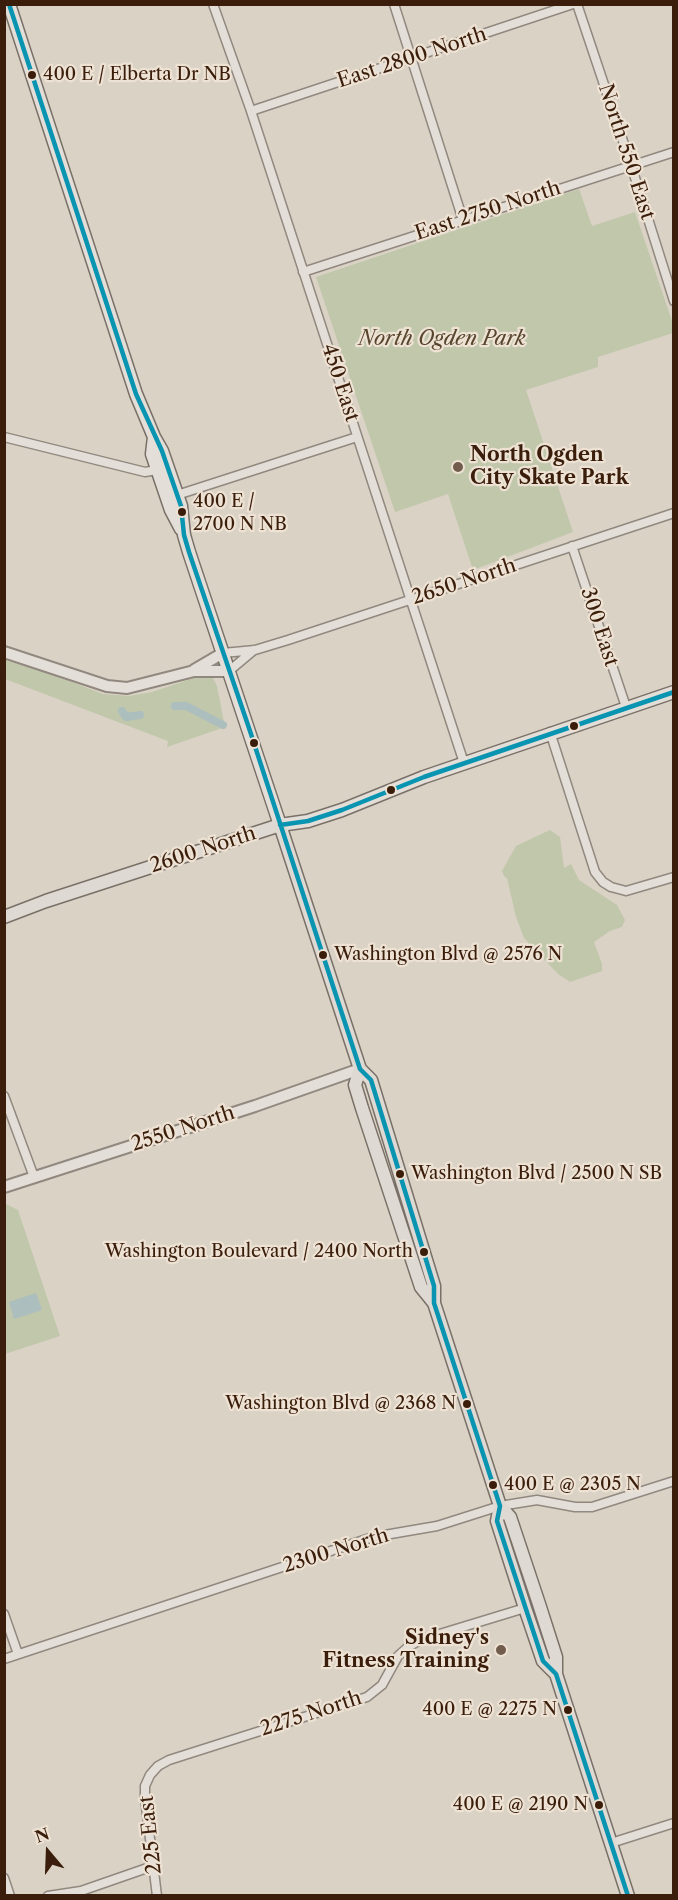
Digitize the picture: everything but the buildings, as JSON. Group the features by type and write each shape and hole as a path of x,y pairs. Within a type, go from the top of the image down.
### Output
{"main road":[{"path":"9,4 136,394 162,451 181,506 184,536"},
{"path":"154,437 152,453 157,470 171,510 184,536 204,595 360,1069 371,1080 434,1286 434,1303 500,1506 510,1517 556,1657 556,1674 628,1896"},
{"name":"2600 North","path":"4,917 46,901 280,825 308,821 342,810 424,777 550,732 674,692"},
{"path":"360,1069 355,1084 376,1152 421,1287 434,1303"},
{"path":"500,1506 497,1521 525,1608 543,1661 556,1674"}],"street":[{"name":"450 East","path":"213,4 251,111 464,763"},
{"path":"394,4 463,219"},
{"name":"East 2800 North","path":"251,111 575,4"},
{"name":"North 550 East","path":"575,4 632,165 674,301"},
{"name":"East 2750 North","path":"303,272 674,152"},
{"path":"177,495 357,436"},
{"path":"4,437 145,472 157,470"},
{"name":"2650 North","path":"223,652 255,650 674,513"},
{"name":"300 East","path":"572,546 626,707"},
{"name":"2650 North","path":"229,671 255,650"},
{"path":"4,652 107,686 127,688 194,671 229,671"},
{"path":"194,671 223,652"},
{"path":"550,732 595,872 611,887 626,891 674,877"},
{"name":"2550 North","path":"4,1187 255,1106 360,1069"},
{"path":"4,1096 34,1177"},
{"name":"2300 North","path":"4,1659 373,1537 437,1526 500,1506 537,1500 575,1507 592,1507 674,1481"},
{"name":"2275 North","path":"150,1775 158,1766 169,1760 367,1697 382,1685 398,1656 420,1640 525,1608"},
{"path":"4,1614 18,1654"},
{"name":"225 East","path":"150,1775 145,1798 157,1896"},
{"path":"611,1843 674,1823"},
{"path":"48,1896 81,1891 153,1866"},
{"path":"4,1878 10,1896"}],"green space":[{"name":"North Ogden Park","path":"579,189 592,226 635,212 673,324 673,333 598,357 598,367 526,390 573,532 473,570 448,494 395,512 316,277"},
{"path":"4,660 46,672 103,694 129,696 152,692 203,675 212,676 217,686 225,727 167,747 168,741 5,679"},
{"path":"550,830 560,837 564,868 571,864 579,880 617,905 625,920 622,927 610,931 594,942 602,964 602,971 570,982 558,974 524,938 516,917 507,878 502,871 516,846"},
{"path":"4,1203 18,1210 60,1336 5,1354"}],"shaded area":[{"path":"36,1293 42,1310 14,1319 9,1302"}],"waterway":[{"path":"175,706 186,706 223,725"},
{"path":"122,711 126,717 140,715"}],"transit line":[{"path":"9,4 136,394 162,451 181,506 184,535 189,552 360,1069 371,1080 434,1286 434,1303 500,1506 497,1521 543,1661 556,1674 628,1896"},
{"path":"280,825 308,821 342,810 424,777 674,692"}],"place":[{"name":"400 E / Elberta Dr NB","path":"32,75"},
{"name":"North Ogden City Skate Park","path":"458,467"},
{"name":"400 E / 2700 N NB","path":"182,512"},
{"name":"Washington Blvd @ 2576 N","path":"323,955"},
{"name":"Washington Blvd / 2500 N SB","path":"400,1174"},
{"name":"Washington Boulevard / 2400 North","path":"424,1252"},
{"name":"Washington Blvd @ 2368 N","path":"467,1404"},
{"name":"400 E @ 2305 N","path":"493,1485"},
{"name":"Sidney's Fitness Training","path":"501,1650"},
{"name":"400 E @ 2275 N","path":"568,1710"},
{"name":"400 E @ 2190 N","path":"599,1805"}]}
